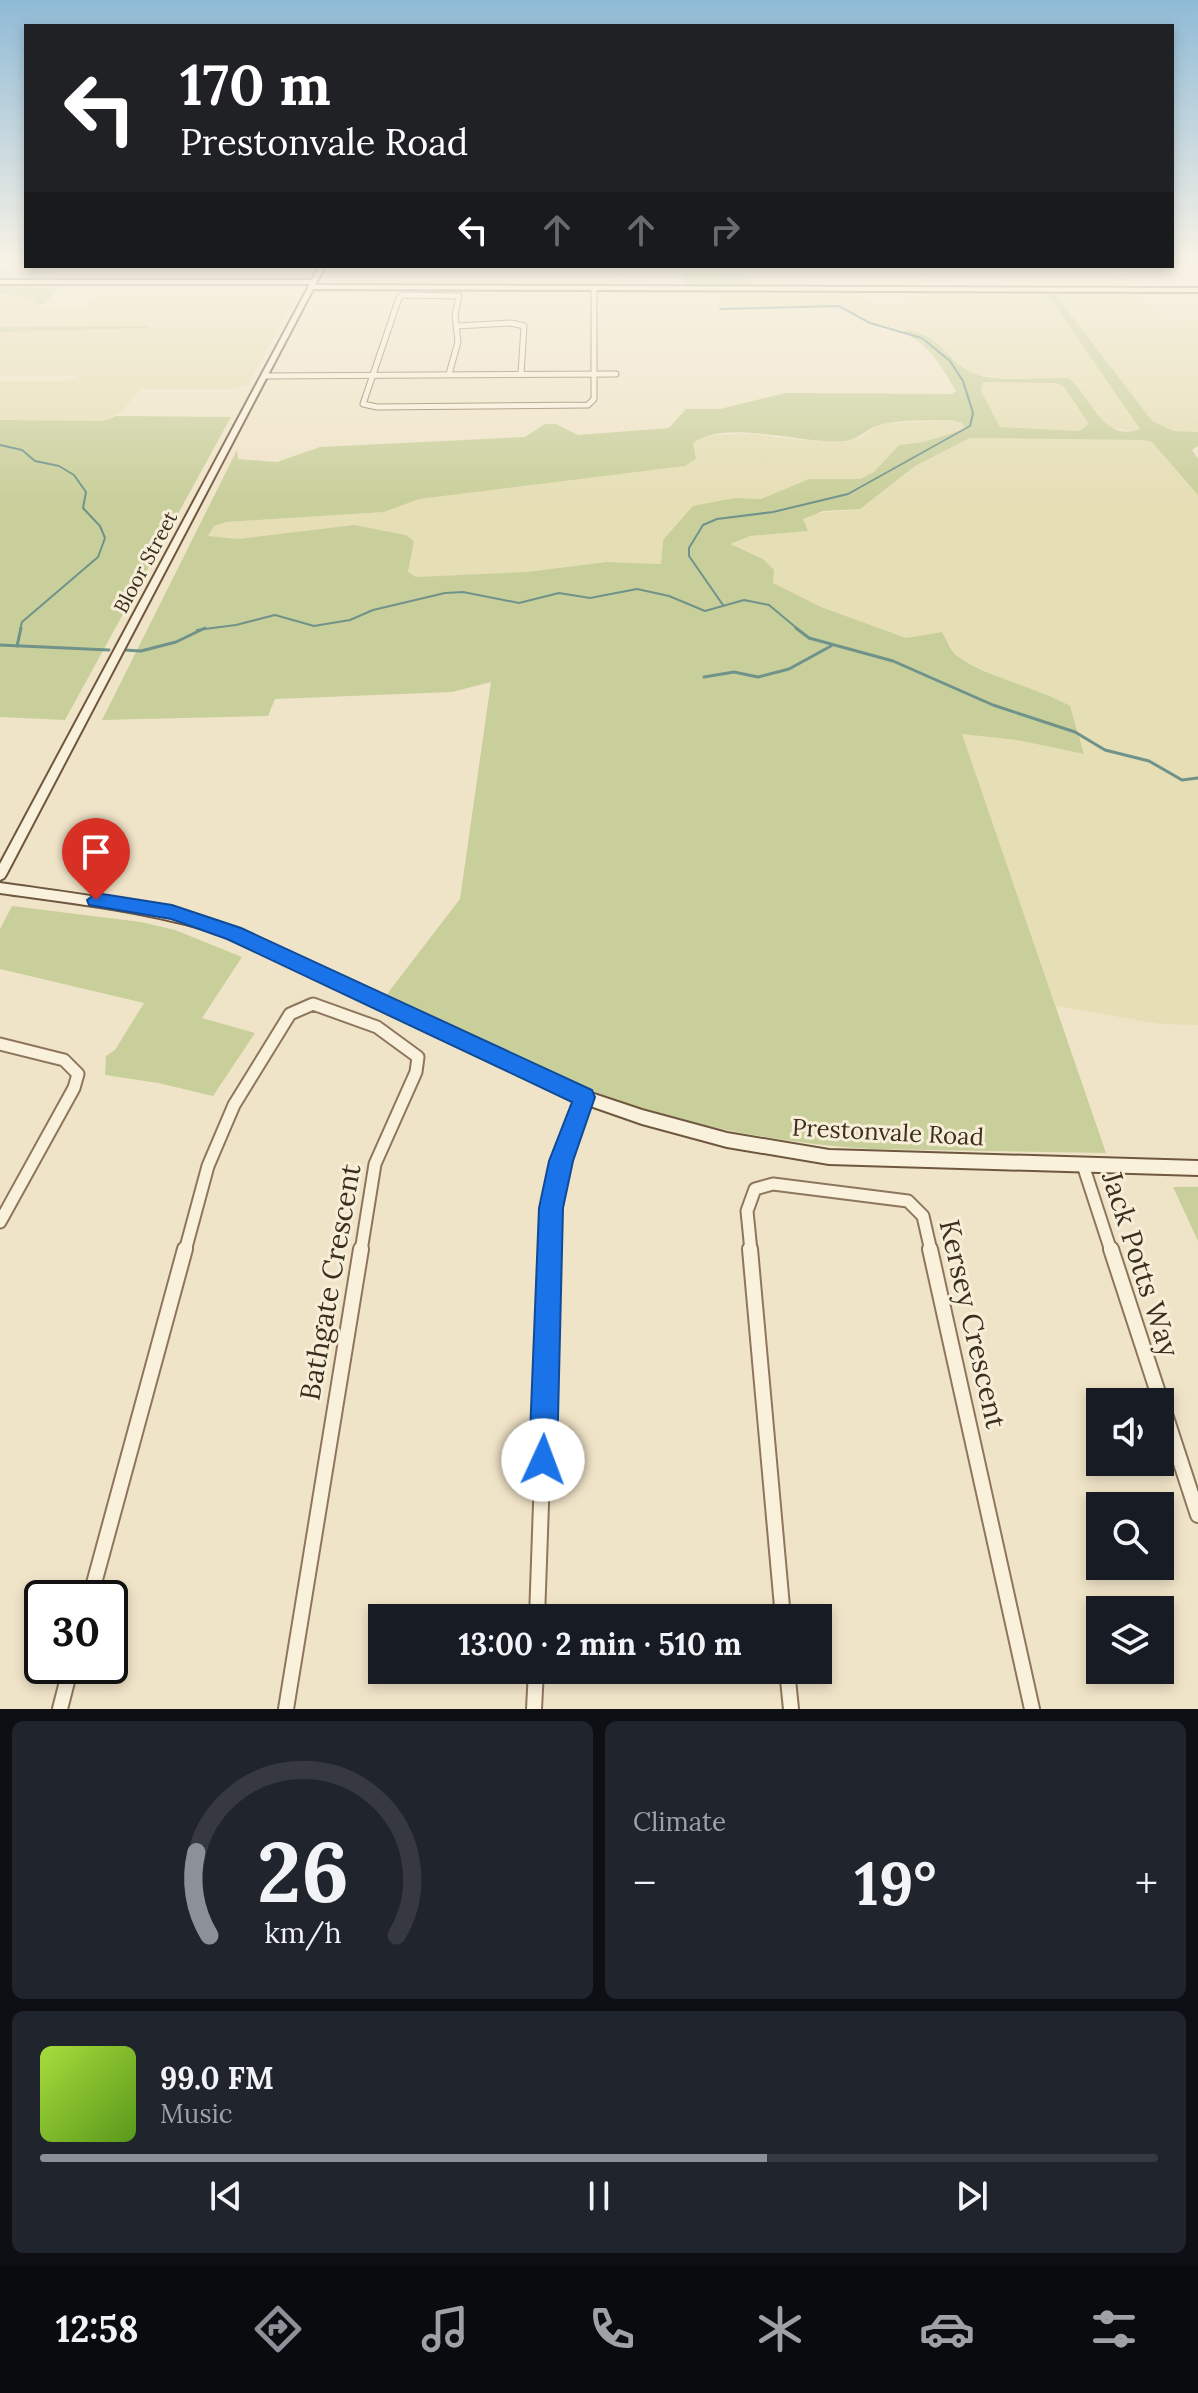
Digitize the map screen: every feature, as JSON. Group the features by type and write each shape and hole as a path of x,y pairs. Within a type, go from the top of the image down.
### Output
{"street":[{"name":"Bloor Street","path":"0,875 282,343"},
{"path":"383,343 363,401 369,406 581,407 594,399 594,343"},
{"path":"449,374 458,343"},
{"path":"521,374 523,343"},
{"path":"264,376 616,374"},
{"name":"Prestonvale Road","path":"0,888 148,907 214,926 584,1097 642,1117 727,1140 829,1157 1198,1168"},
{"name":"Bathgate Crescent","path":"95,1580 208,1166 234,1105 290,1014 313,1004 377,1027 418,1057 416,1072 375,1164 286,1709"},
{"path":"0,1044 64,1060 78,1074 74,1088 0,1222"},
{"path":"537,1604 551,1208 561,1161 584,1097"},
{"name":"Jack Potts Way","path":"1083,1165 1198,1515"},
{"name":"Kersey Crescent","path":"782,1604 747,1211 750,1199 755,1189 773,1184 898,1198 908,1201 923,1216 1032,1709"},
{"path":"60,1709 66,1684"},
{"path":"534,1709 535,1684"},
{"path":"788,1684 791,1709"}],"shaded area":[{"path":"0,343 271,343 248,385 236,389 140,389 123,410 103,421 0,420 0,381 67,381 80,376 0,376"},
{"path":"934,343 1084,343 1141,428 1132,432 1107,427 1072,381 972,373"},
{"path":"1092,343 1198,343 1198,432 1174,431 1152,421"},
{"path":"983,382 1046,382 1064,387 1089,424 1079,431 1000,427 981,391"},
{"path":"951,420 963,423 966,429 923,442 899,445 874,472 860,479 809,479 761,499 735,498 663,540 661,564 606,562 527,572 416,577 408,573 414,541 406,535 354,525 238,539 208,536 214,526 226,522 384,512 419,499 685,466 696,459 693,443 713,435 749,434 843,441 860,438 880,424"},
{"path":"970,438 1152,442 1198,495 1198,1025 1160,1024 1056,1006 962,734 1017,740 1083,754 1069,710 958,658 942,632 906,638 821,607 772,583 729,544 750,536 807,531 803,518 811,514 860,509 915,466"}],"green space":[{"path":"920,343 937,343 964,368 982,376 1006,379 1068,378 1106,424 1127,432 1140,429 1081,343 1092,343 1152,421 1174,431 1198,432 1198,446 1192,450 1198,459 1198,495 1152,442 1144,440 970,438 915,466 860,509 823,511 803,519 808,531 750,536 730,544 763,559 774,570 773,583 821,607 906,638 942,632 957,656 972,665 1070,706 1084,754 1017,740 962,734 1106,1153 872,1149 811,1144 720,1129 600,1094 387,994 460,899 491,682 452,692 275,699 268,716 102,720 237,450 238,459 277,462 320,447 525,437 545,424 556,424 578,435 669,428 686,409 720,409 786,393 952,394 956,391 946,374","holes":["983,382 1056,383 1064,387 1089,424 1079,431 1000,427 981,391","951,420 962,423 966,429 923,442 899,445 874,472 860,479 809,479 761,499 735,498 693,506 663,540 661,564 606,562 527,572 416,577 408,572 414,541 406,535 354,525 238,539 208,536 214,526 226,522 384,512 419,499 685,466 696,459 693,443 725,433 845,441 883,424"]},
{"path":"116,416 231,417 65,720 0,717 0,420 103,421"},
{"path":"12,906 141,922 175,930 242,957 202,1018 255,1033 213,1096 105,1075 106,1056 115,1050 144,1003 0,969 0,929"},
{"path":"1173,1187 1198,1187 1198,1241"}],"waterway":[{"path":"723,605 689,556 689,548 703,525 717,519 773,512 848,494 970,426 973,413 963,381 950,361 928,343"},
{"path":"0,445 22,450 35,461 59,466 74,475 86,492 83,508 100,526 105,538 98,557 22,622 20,630"},
{"path":"202,629 275,615 314,626 350,620 373,610 445,593 463,592 519,603 559,593 590,598 637,589 669,596 705,611 744,600 769,605 799,630"},
{"path":"17,646 21,628"},
{"path":"796,628 809,638 893,661 993,705 1075,732 1105,750 1149,761 1182,780 1198,778"},
{"path":"124,650 141,651 176,642 202,629"},
{"path":"197,630 202,629"},
{"path":"0,645 17,646"},
{"path":"17,646 109,650"},
{"path":"704,677 734,672 758,677 789,669 831,646"}],"route":[{"path":"96,900 172,912 234,933 584,1097 561,1161 551,1208 543,1460"}]}
